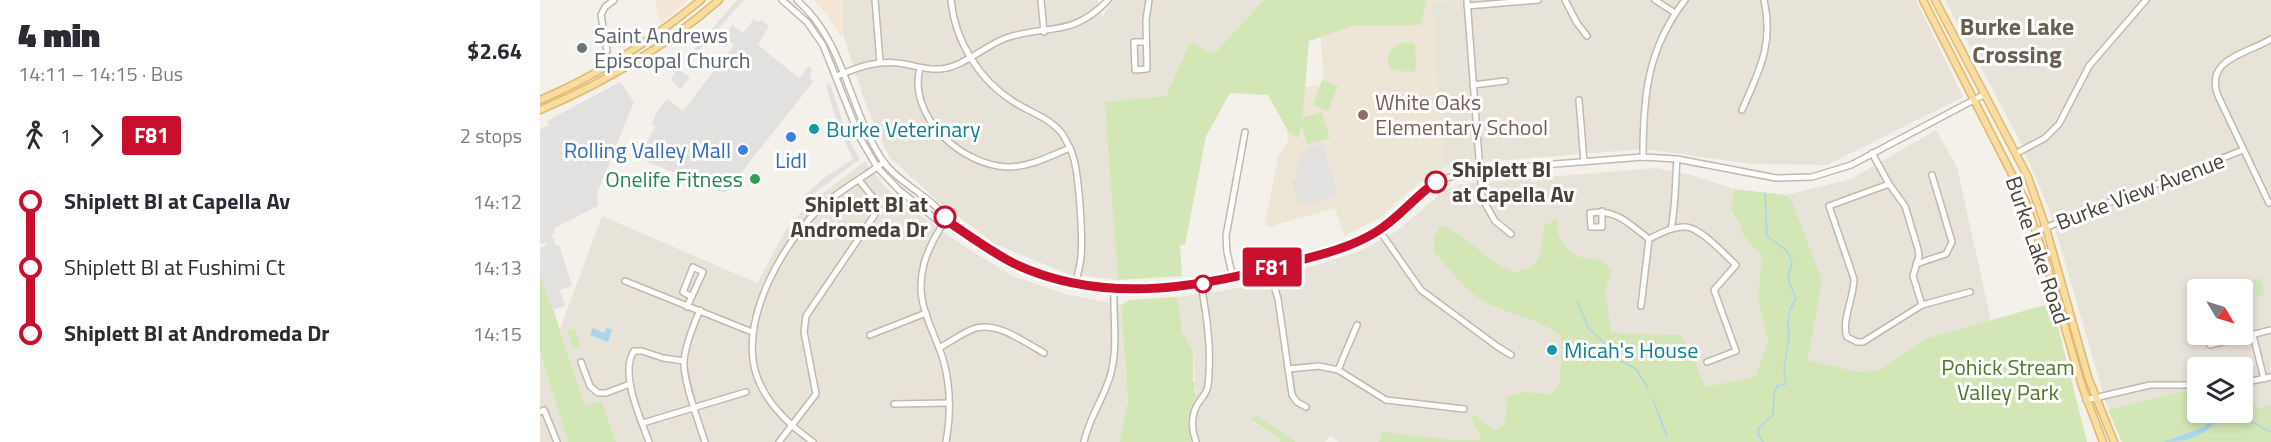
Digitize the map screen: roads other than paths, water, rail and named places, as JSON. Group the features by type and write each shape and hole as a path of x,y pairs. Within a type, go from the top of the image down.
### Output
{"main road":[{"path":"540,100 630,52 701,0"},
{"path":"540,110 630,65 673,37 719,0"},
{"name":"Burke Lake Road","path":"1923,0 2009,165 2037,231 2086,400 2103,442"},
{"name":"Burke Lake Road","path":"1935,0 2028,177 2046,228 2096,398 2114,442"}],"street":[{"path":"607,51 601,15 602,10 614,0"},
{"path":"782,0 800,15 823,45 860,138 877,167 899,190 937,220 946,220 1013,263 1047,277 1114,290 1201,284 1233,278 1344,247 1379,230 1436,182 1460,173 1643,157 1677,159 1761,176 1792,178 1832,172 1985,94"},
{"path":"796,0 817,20 830,39 868,134 884,162 905,185 942,211 946,220"},
{"path":"875,0 880,62"},
{"path":"951,0 955,23 970,57 994,87 1014,102 1050,122 1062,134 1070,148 1076,166 1082,240 1076,284"},
{"path":"1041,0 1044,32"},
{"path":"837,76 880,62 902,63 930,70 946,68 1006,38 1068,27 1093,13 1108,0"},
{"path":"1145,42 1134,42 1135,69 1147,69 1145,42 1149,0"},
{"path":"1511,234 1495,221 1482,198 1467,3 1538,0"},
{"path":"1565,0 1576,23 1587,36"},
{"path":"1655,0 1675,13"},
{"path":"1643,157 1643,112 1648,79 1660,42 1675,13 1685,0"},
{"path":"1742,110 1763,62 1767,47 1768,31 1764,0"},
{"path":"2017,153 2045,138 2059,124 2089,66 2145,0"},
{"path":"2269,203 2216,92 2216,76 2220,67 2228,60 2271,39"},
{"path":"920,68 918,84 920,97 927,114 946,138 970,157 993,165 1016,166 1045,159 1070,148"},
{"path":"1473,84 1505,81"},
{"path":"1579,100 1584,162"},
{"path":"1233,278 1226,236 1245,132"},
{"name":"Burke View Avenue","path":"2037,231 2243,150"},
{"path":"1872,153 1889,184 1905,206 1918,249 1913,276 1922,305"},
{"path":"1671,229 1676,204 1674,183 1677,159"},
{"path":"813,442 792,426 772,406 759,381 753,361 752,332 765,290 789,244 820,208 884,162"},
{"path":"1916,264 1946,254 1951,247 1951,237 1932,175"},
{"path":"779,442 816,394 804,332 806,316 878,210 878,204 858,180"},
{"path":"1889,184 1829,206 1854,279 1854,291 1845,332 1851,340 1863,342 1922,305 1970,292"},
{"path":"1602,211 1612,212 1649,238"},
{"path":"946,220 932,241 924,264 921,292 926,314 946,371 949,403 946,442"},
{"path":"1649,238 1671,229 1688,227 1701,233 1736,265 1714,290 1736,351 1707,362"},
{"path":"1379,230 1421,290 1511,355"},
{"path":"1641,306 1649,238"},
{"path":"687,307 692,297 703,272 693,267 683,292 692,297"},
{"path":"1269,268 1278,299 1292,395 1297,402 1306,407"},
{"path":"625,280 752,332"},
{"path":"1196,442 1192,420 1194,411 1208,390 1209,360 1208,321 1201,284"},
{"path":"1084,442 1089,423 1106,390 1112,372 1115,351 1114,290"},
{"path":"700,310 684,361 694,407 705,442"},
{"path":"870,335 926,314"},
{"path":"1338,370 1357,325"},
{"path":"939,348 973,329 989,327 1000,329 1044,353"},
{"path":"2253,381 2268,378 2253,335 2271,330"},
{"path":"649,442 630,384 629,360 636,350 684,361"},
{"path":"581,362 590,386 598,393 606,393 630,384"},
{"path":"1288,369 1319,366 1338,370 1386,400 1464,409"},
{"path":"2086,400 2150,385 2187,384"},
{"path":"643,423 746,392"},
{"path":"894,404 949,403"},
{"path":"540,412 544,410 556,442"}],"water":[{"path":"593,328 604,333 607,328 612,330 608,342 590,335"},
{"path":"2207,423 2214,423 2197,436 2163,442 2204,427"}],"waterway":[{"path":"1763,442 1758,429 1773,415 1777,386 1786,384 1784,368 1789,337 1788,322 1790,309 1796,299 1788,279 1792,261 1787,251 1767,236 1765,193"},
{"path":"1577,302 1589,329 1603,341 1610,355 1636,369 1648,388"},
{"path":"1653,399 1667,437"},
{"path":"2253,423 2271,432"}],"place":[{"name":"Saint Andrews Episcopal Church","path":"582,48"},
{"name":"White Oaks Elementary School","path":"1363,115"},
{"name":"Burke Veterinary","path":"814,129"},
{"name":"Lidl","path":"791,137"},
{"name":"Rolling Valley Mall","path":"743,150"},
{"name":"Onelife Fitness","path":"755,179"},
{"name":"Shiplett Bl at Capella Av","path":"1436,182"},
{"name":"Shiplett Bl at Andromeda Dr","path":"945,217"},
{"name":"Micah's House","path":"1552,350"}],"district":[{"name":"Burke Lake Crossing","path":"2017,40"}],"park label":[{"name":"Pohick Stream Valley Park","path":"2008,380"}]}
